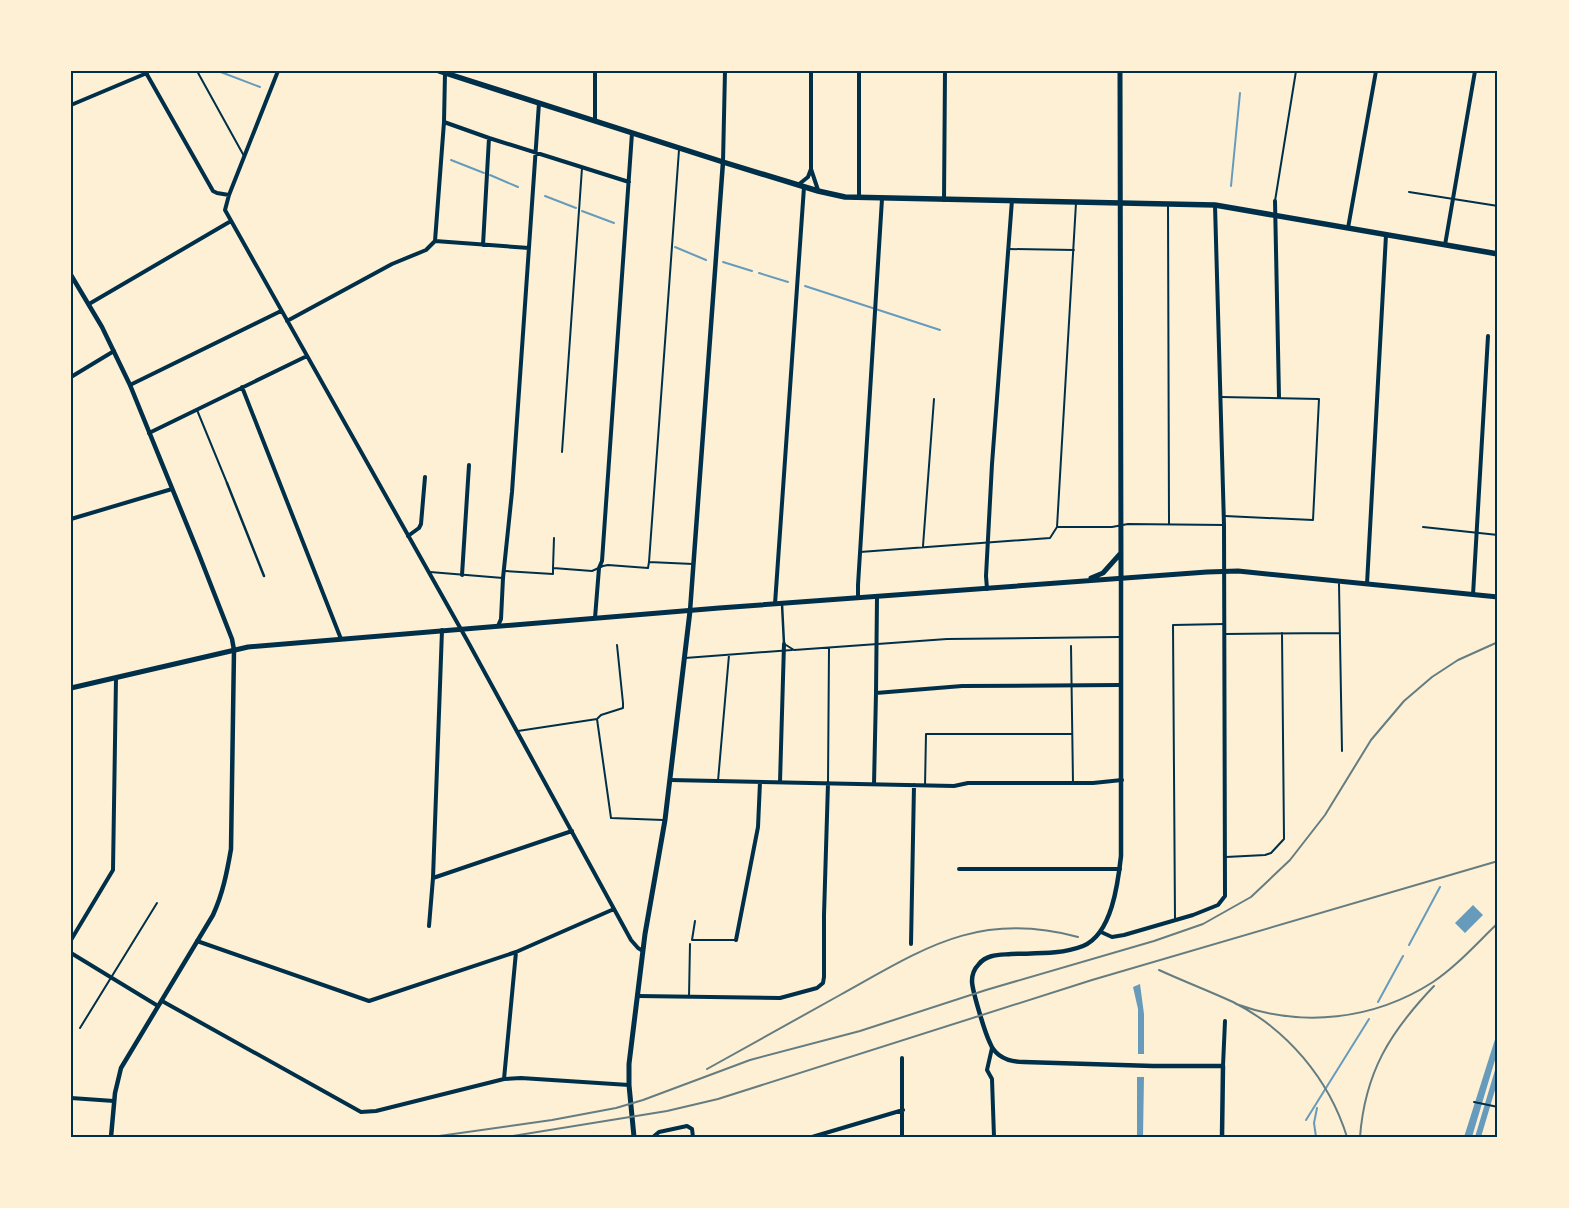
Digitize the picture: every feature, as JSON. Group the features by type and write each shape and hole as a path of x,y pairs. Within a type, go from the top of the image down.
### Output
{"main road":[{"path":"1120,71 1121,578"},
{"path":"442,72 723,162 818,191 845,197 1215,204 1498,254"},
{"path":"1083,581 1104,572 1120,553"},
{"path":"71,688 248,647 782,603 1224,571 1498,597"},
{"path":"634,1137 628,1085 629,1064 643,951 665,820 690,611"}],"street":[{"path":"278,71 229,195 225,210 518,731 631,940 635,946 643,951"},
{"path":"595,71 595,121"},
{"path":"690,611 723,162 726,71"},
{"path":"811,71 811,169 818,191"},
{"path":"859,71 859,198"},
{"path":"944,200 945,71"},
{"path":"1348,228 1376,71"},
{"path":"1445,245 1475,71"},
{"path":"71,105 146,72 214,190 217,193 229,195"},
{"path":"287,321 392,264 426,250 435,241 444,122 442,72"},
{"path":"498,626 501,619 505,571 539,103"},
{"path":"444,122 629,182"},
{"path":"596,618 599,568 602,562 632,133"},
{"path":"482,245 489,138"},
{"path":"775,604 801,186 811,169"},
{"path":"858,598 882,199"},
{"path":"987,589 992,464 1012,200"},
{"path":"1275,201 1279,397"},
{"path":"1101,932 1115,937 1175,921 1218,905 1225,896 1224,516 1215,204"},
{"path":"89,304 231,221"},
{"path":"1367,584 1386,235"},
{"path":"435,241 529,248"},
{"path":"71,275 89,304 130,385 232,638 234,650 232,849 221,898 213,915 121,1068 117,1079 111,1137"},
{"path":"130,385 281,311"},
{"path":"1473,595 1488,336"},
{"path":"71,377 114,351"},
{"path":"149,433 306,356"},
{"path":"242,388 341,639"},
{"path":"462,575 469,465"},
{"path":"408,536 419,528 421,524 424,477"},
{"path":"227,484 264,576"},
{"path":"71,519 172,489"},
{"path":"1121,578 1122,842 1120,869 1108,919 1101,932 1088,944 1070,950 1052,953 994,955 980,963 972,982 992,1048 998,1055 1013,1062 1222,1066"},
{"path":"874,784 877,597"},
{"path":"780,782 782,651 784,644 782,603"},
{"path":"429,926 433,878 442,630"},
{"path":"71,940 113,870 116,678"},
{"path":"876,693 962,686 1120,685"},
{"path":"670,780 954,786 968,783 1073,783 1122,780"},
{"path":"736,940 758,827 760,782"},
{"path":"638,996 780,998 813,990 822,983 824,978 828,783"},
{"path":"911,944 914,785"},
{"path":"433,878 572,831"},
{"path":"959,870 1120,869"},
{"path":"197,941 368,1001 516,952 614,909"},
{"path":"504,1079 516,952"},
{"path":"71,953 158,1006"},
{"path":"162,1001 361,1112 376,1111 504,1079 521,1078 628,1085"},
{"path":"1222,1137 1222,1066 1225,1021"},
{"path":"992,1048 987,1070 992,1079 994,1137"},
{"path":"902,1058 902,1137"},
{"path":"71,1098 114,1101"},
{"path":"812,1137 903,1110"},
{"path":"653,1137 659,1132 687,1126 692,1129 693,1137"}],"lane":[{"path":"197,71 244,156"},
{"path":"1275,201 1296,71"},
{"path":"553,568 592,571 608,565 648,568 679,148"},
{"path":"562,452 582,168"},
{"path":"1409,192 1498,206"},
{"path":"860,552 1050,538 1057,527 1076,201"},
{"path":"1168,203 1169,523"},
{"path":"1008,248 1074,250"},
{"path":"1221,397 1319,399 1313,520 1224,516"},
{"path":"923,547 934,399"},
{"path":"197,410 227,484"},
{"path":"1057,527 1112,527 1169,523 1224,525"},
{"path":"1423,527 1498,535"},
{"path":"505,571 552,574 554,538"},
{"path":"649,562 693,564"},
{"path":"428,572 503,578"},
{"path":"1339,582 1342,751"},
{"path":"1175,921 1173,625 1224,624"},
{"path":"1226,857 1265,856 1271,853 1284,839 1282,633"},
{"path":"1224,634 1340,633"},
{"path":"685,658 947,639 1120,637"},
{"path":"784,644 794,650"},
{"path":"518,731 597,719 601,715 615,711 623,706 617,645"},
{"path":"1071,646 1073,783"},
{"path":"828,783 829,648"},
{"path":"718,781 730,655"},
{"path":"597,719 611,818 665,820"},
{"path":"925,786 926,734 1072,734"},
{"path":"80,1028 157,903"},
{"path":"695,921 692,940 736,940"},
{"path":"689,997 690,944"},
{"path":"1474,1102 1498,1107"}],"water":[{"path":"1473,905 1483,915 1465,933 1455,923"},
{"path":"1140,984 1144,1014 1144,1054 1138,1054 1138,1009 1133,987"},
{"path":"1496,1026 1498,1028 1498,1050 1472,1137 1464,1137 1497,1033"},
{"path":"1498,1060 1498,1080 1481,1137 1475,1137"},
{"path":"1137,1077 1144,1077 1143,1137 1137,1137"}],"waterway":[{"path":"218,71 260,87"},
{"path":"1231,186 1240,93"},
{"path":"451,160 484,173"},
{"path":"490,175 518,187"},
{"path":"545,196 576,208"},
{"path":"582,211 614,223"},
{"path":"675,247 706,260"},
{"path":"723,262 752,271"},
{"path":"759,273 788,282"},
{"path":"805,286 940,330"},
{"path":"1409,945 1440,887"},
{"path":"1378,1002 1403,956"},
{"path":"1306,1120 1369,1019"},
{"path":"1316,1137 1314,1123 1317,1108"}],"railway":[{"path":"432,1137 552,1120 616,1108 643,1100 750,1060 860,1031 986,990 1154,941 1203,924 1251,897 1290,860 1325,815 1371,740 1404,701 1432,677 1458,660 1498,642"},
{"path":"507,1137 667,1111 718,1099 1092,980 1498,861"},
{"path":"1236,1004 1261,1012 1312,1018 1362,1012 1387,1005 1410,995 1442,976 1459,962 1498,923"},
{"path":"707,1069 898,963 925,949 953,939 981,931 1010,928 1042,930 1078,937"},
{"path":"1159,970 1233,1002 1253,1013 1288,1041 1304,1058 1329,1095 1347,1137"},
{"path":"1360,1137 1367,1092 1382,1054 1405,1020 1434,986"}]}
